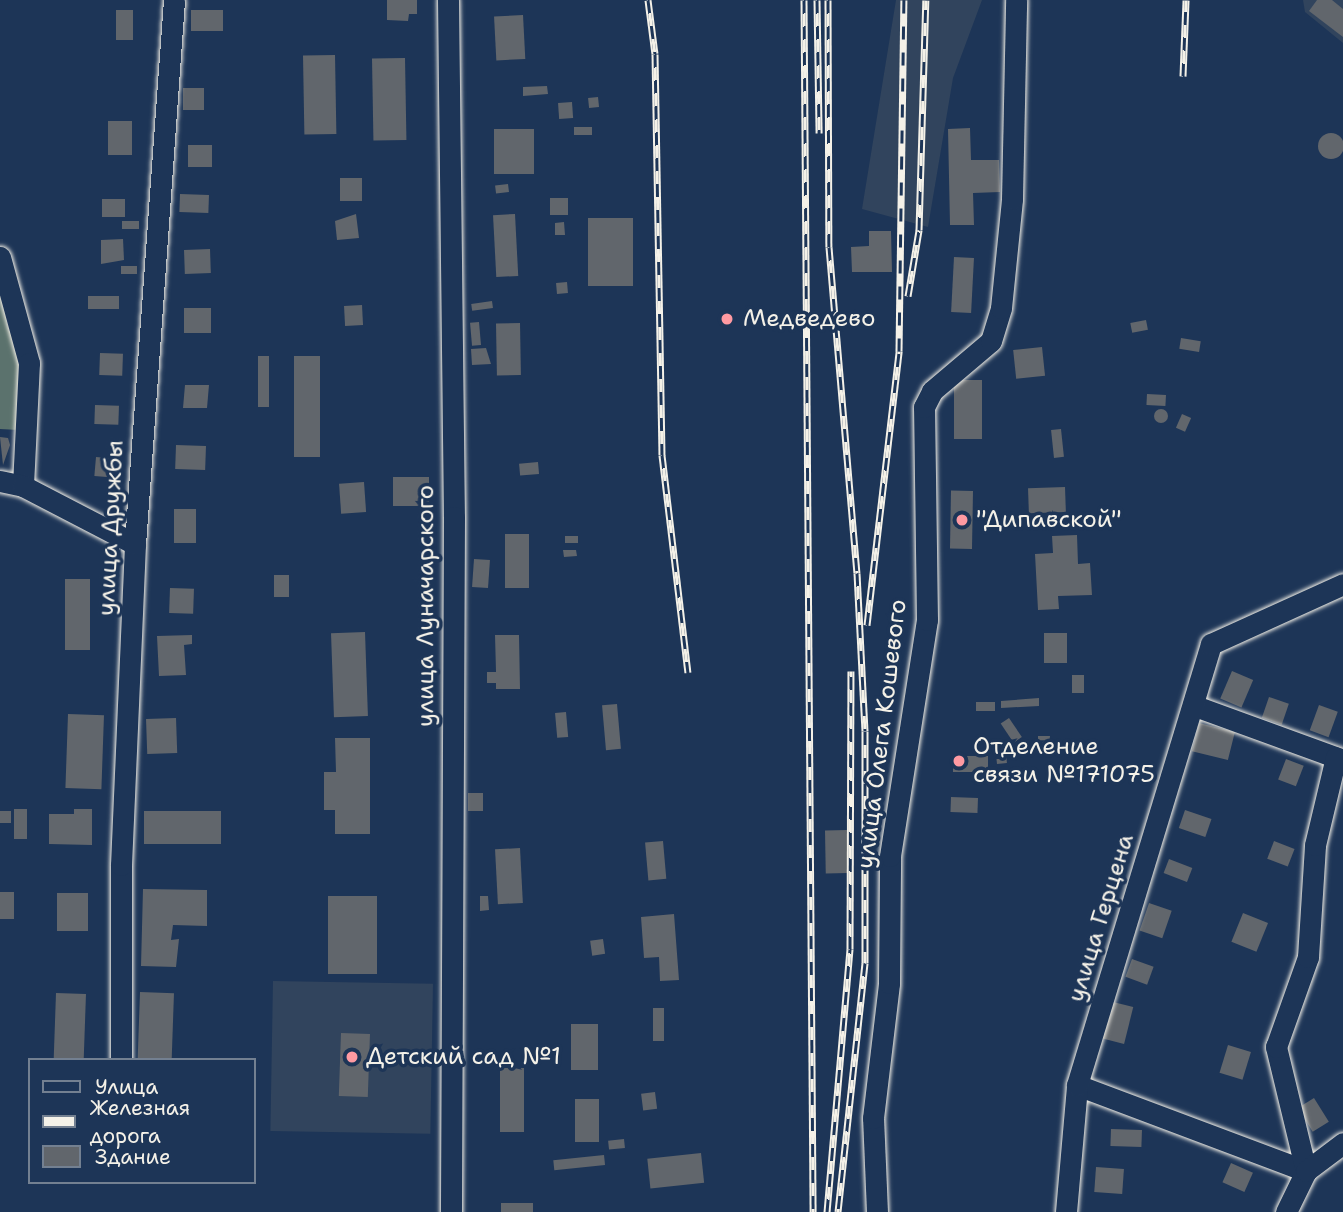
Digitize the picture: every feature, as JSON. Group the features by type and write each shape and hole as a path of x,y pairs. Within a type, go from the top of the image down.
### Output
{"street":[{"name":"улица Дружбы","path":"121,1058 121,865 135,544 174,0"},
{"name":"улица Луначарского","path":"448,0 454,517 451,1212"},
{"name":"улица Олега Кошевого","path":"877,1212 873,1118 888,983 890,856 927,620 924,407 932,391 991,341 1001,308 1012,200 1016,0"},
{"path":"0,257 29,363 23,486"},
{"path":"0,481 23,486 135,544"},
{"name":"улица Герцена","path":"1066,1212 1077,1085 1195,706 1211,644 1343,584"},
{"path":"1195,706 1340,759 1315,845 1308,957 1276,1047 1306,1171"},
{"path":"1077,1085 1306,1171"},
{"path":"1286,1212 1306,1171 1343,1143"}],"shaded area":[{"path":"896,0 982,0 953,78 928,227 862,209"},
{"path":"1303,0 1343,0 1343,43 1305,12"},
{"name":"Детский сад №1","path":"273,981 433,984 430,1134 270,1131"}],"green space":[{"path":"0,278 7,324 23,365 19,430 0,429"}],"building":[{"path":"387,0 417,0 417,14 409,14 408,21 387,20"},
{"path":"1317,0 1332,0 1343,9 1343,37 1309,11"},
{"path":"116,10 133,10 133,40 116,40"},
{"path":"191,10 223,10 223,31 191,31"},
{"path":"523,15 525,59 496,60 494,17"},
{"path":"335,55 336,134 304,135 303,56"},
{"path":"405,58 406,140 373,141 372,59"},
{"path":"547,86 548,94 523,96 523,87"},
{"path":"183,88 204,88 204,110 183,110"},
{"path":"598,97 599,107 589,108 588,98"},
{"path":"572,102 573,118 559,119 558,103"},
{"path":"108,121 132,121 132,155 108,155"},
{"path":"574,127 592,127 592,135 574,135"},
{"path":"970,128 971,160 999,160 1000,192 973,193 974,225 950,225 948,129"},
{"path":"494,129 534,129 534,174 494,174"},
{"path":"1331,133 1340,137 1344,146 1340,155 1331,159 1322,155 1318,146 1322,137"},
{"path":"188,145 212,145 212,167 188,167"},
{"path":"340,178 362,178 362,201 340,201"},
{"path":"508,184 509,192 496,194 495,186"},
{"path":"180,194 209,195 208,213 179,212"},
{"path":"550,198 568,198 568,215 550,215"},
{"path":"102,199 125,199 125,217 102,217"},
{"path":"356,214 359,238 337,240 335,221"},
{"path":"515,214 518,276 496,277 493,215"},
{"path":"588,218 633,218 633,286 588,286"},
{"path":"122,221 139,221 139,229 122,229"},
{"path":"564,222 565,235 555,235 555,223"},
{"path":"869,231 891,231 892,272 852,272 851,247 869,246"},
{"path":"123,239 124,260 101,264 101,240"},
{"path":"210,249 211,273 185,274 184,250"},
{"path":"954,257 974,258 971,313 951,312"},
{"path":"121,266 137,266 137,274 121,274"},
{"path":"567,282 568,293 557,294 556,283"},
{"path":"88,296 119,296 119,309 88,309"},
{"path":"492,301 493,308 472,311 471,304"},
{"path":"362,305 363,325 345,326 344,306"},
{"path":"184,308 211,308 211,333 184,333"},
{"path":"1146,320 1148,330 1132,333 1130,323"},
{"path":"479,322 481,345 472,346 470,323"},
{"path":"496,323 520,323 521,375 497,375"},
{"path":"1181,338 1201,341 1199,352 1179,349"},
{"path":"1042,347 1045,376 1016,379 1013,350"},
{"path":"486,348 491,364 472,365 471,349"},
{"path":"100,353 123,354 122,376 99,375"},
{"path":"258,356 269,356 269,407 258,407"},
{"path":"294,356 320,356 320,457 294,457"},
{"path":"954,380 982,380 982,439 954,439"},
{"path":"185,385 209,385 207,408 183,408"},
{"path":"1147,394 1166,395 1165,406 1146,405"},
{"path":"95,405 119,406 118,425 94,424"},
{"path":"1161,409 1166,411 1166,421 1161,423 1156,421 1154,416 1156,411"},
{"path":"1182,414 1191,418 1185,432 1176,428"},
{"path":"1061,429 1064,457 1054,458 1051,430"},
{"path":"0,437 8,438 10,445 3,465"},
{"path":"176,445 206,446 205,470 175,469"},
{"path":"96,457 121,459 119,478 94,476"},
{"path":"538,462 539,474 520,476 519,464"},
{"path":"393,477 429,477 429,506 393,506"},
{"path":"364,482 366,512 341,514 339,484"},
{"path":"1065,487 1066,512 1029,513 1028,488"},
{"name":"\"Дипавской\"","path":"951,491 973,491 972,549 950,549"},
{"path":"174,509 196,509 196,543 174,543"},
{"path":"505,534 529,534 529,588 505,588"},
{"path":"1077,535 1078,564 1090,563 1092,595 1058,596 1059,609 1038,610 1035,554 1053,553 1052,536"},
{"path":"565,536 578,536 578,543 565,543"},
{"path":"563,550 576,550 577,556 564,557"},
{"path":"474,559 490,560 488,588 472,587"},
{"path":"274,575 289,575 289,597 274,597"},
{"path":"65,579 90,579 90,650 65,650"},
{"path":"170,588 194,589 193,614 169,613"},
{"path":"365,632 368,716 334,717 331,633"},
{"path":"1044,633 1067,633 1067,663 1044,663"},
{"path":"192,635 192,644 184,645 186,675 159,676 157,636"},
{"path":"495,635 519,635 520,689 496,689 496,683 487,683 487,672 496,672"},
{"path":"1232,671 1253,680 1241,708 1220,699"},
{"path":"1072,675 1084,675 1084,693 1072,693"},
{"path":"1269,697 1289,704 1282,725 1262,718"},
{"path":"1039,698 1039,706 1001,708 1001,701"},
{"path":"976,702 995,702 995,711 976,711"},
{"path":"617,704 621,749 606,750 602,705"},
{"path":"1319,705 1338,712 1329,737 1310,730"},
{"path":"566,712 568,737 557,738 555,713"},
{"path":"68,714 104,715 101,789 65,788"},
{"path":"176,718 177,753 147,754 146,719"},
{"path":"1009,718 1022,737 1014,743 1001,724"},
{"path":"1199,723 1235,732 1228,760 1192,751"},
{"path":"1038,736 1050,736 1049,744 1038,743"},
{"path":"335,738 370,738 370,834 335,834 335,810 324,810 324,772 336,772"},
{"path":"1006,754 1007,763 997,764 996,755"},
{"path":"953,756 988,756 988,772 953,772"},
{"path":"1286,759 1304,766 1296,786 1278,780"},
{"path":"468,793 483,793 483,811 468,811"},
{"path":"951,797 978,798 977,813 950,812"},
{"path":"14,809 27,809 27,839 14,839"},
{"path":"74,809 92,809 92,845 49,844 49,814 74,814"},
{"path":"1185,810 1211,819 1205,837 1179,828"},
{"path":"0,811 11,811 11,823 0,823"},
{"path":"144,811 221,811 221,844 144,844"},
{"path":"825,830 847,830 848,873 826,873"},
{"path":"663,841 666,879 648,880 645,843"},
{"path":"1274,841 1295,849 1288,867 1267,859"},
{"path":"520,848 523,903 498,904 495,849"},
{"path":"1169,859 1192,868 1187,882 1164,873"},
{"path":"143,889 207,890 207,926 173,925 171,940 179,939 176,967 141,966"},
{"path":"0,892 14,892 14,919 0,919"},
{"path":"57,893 88,893 88,931 57,931"},
{"path":"328,896 377,896 377,974 328,974"},
{"path":"480,896 488,896 489,910 480,911"},
{"path":"1149,903 1172,911 1162,938 1140,930"},
{"path":"1243,913 1268,923 1256,952 1231,942"},
{"path":"674,914 679,980 660,981 659,957 644,958 641,917"},
{"path":"603,939 605,954 592,956 590,941"},
{"path":"1132,959 1154,967 1147,985 1126,977"},
{"path":"140,992 174,993 172,1058 138,1058"},
{"path":"56,993 86,994 84,1058 54,1058"},
{"path":"1109,1001 1133,1007 1124,1044 1100,1038"},
{"path":"653,1008 664,1008 664,1041 653,1041"},
{"path":"571,1024 598,1024 598,1070 571,1070"},
{"path":"341,1033 370,1034 368,1097 339,1096"},
{"path":"1228,1045 1251,1052 1242,1080 1220,1073"},
{"path":"500,1068 524,1068 524,1132 500,1132"},
{"path":"655,1092 657,1109 643,1111 641,1094"},
{"path":"1314,1098 1329,1122 1313,1132 1298,1108"},
{"path":"575,1099 599,1099 599,1142 575,1142"},
{"path":"1111,1129 1142,1130 1141,1147 1110,1146"},
{"path":"624,1139 625,1148 609,1150 608,1141"},
{"path":"701,1153 704,1183 650,1188 647,1159"},
{"path":"604,1155 605,1165 554,1170 553,1160"},
{"path":"1231,1163 1253,1173 1244,1192 1222,1182"},
{"path":"1096,1167 1124,1169 1122,1194 1094,1192"},
{"path":"501,1203 533,1203 533,1212 501,1212"}],"railway":[{"path":"648,0 655,54 662,455 688,672"},
{"path":"804,0 813,1212"},
{"path":"817,0 819,133"},
{"path":"828,0 829,247 857,573 865,731 865,963 838,1212"},
{"path":"867,625 899,351 904,0"},
{"path":"908,296 919,230 926,0"},
{"path":"1183,76 1186,0"},
{"path":"827,1212 850,949 851,671"}],"place":[{"name":"Медведево","path":"727,319"},
{"name":"\"Дипавской\"","path":"962,520"},
{"name":"Отделение связи №171075","path":"959,761"},
{"name":"Детский сад №1","path":"352,1057"}]}
